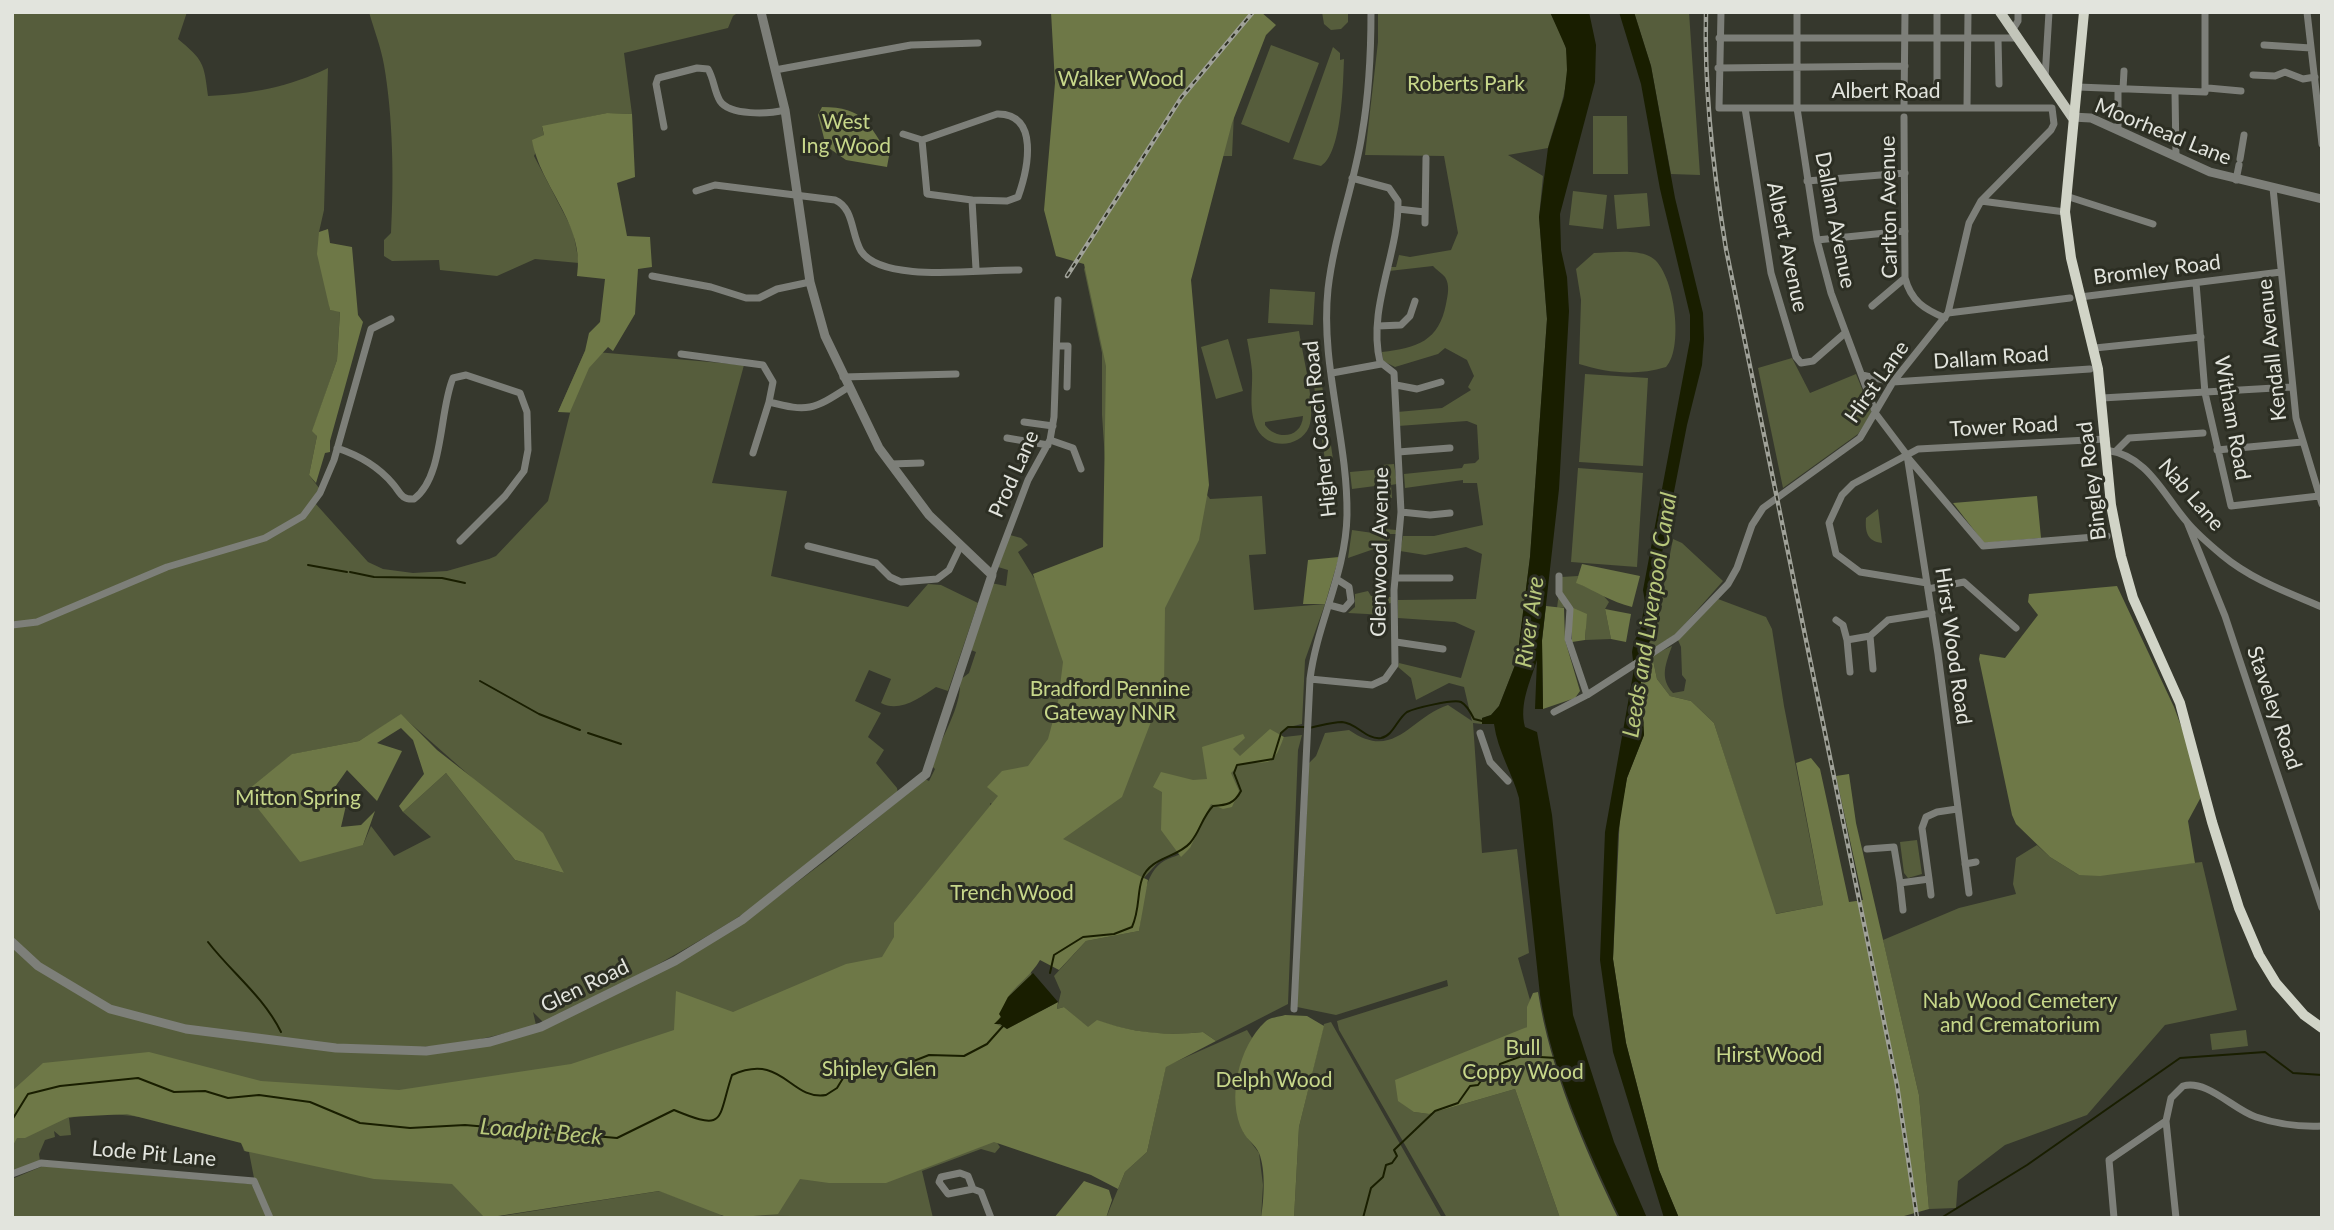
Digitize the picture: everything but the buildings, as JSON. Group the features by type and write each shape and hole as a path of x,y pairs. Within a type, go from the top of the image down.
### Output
{"highway":[{"name":"Bingley Road","path":"2084,12 2065,212 2075,297 2095,348 2109,447 2111,505 2124,567 2133,598 2184,715 2212,822 2239,908 2259,955 2276,983 2304,1015 2322,1028"}],"main road":[{"path":"2000,12 2072,117"}],"street":[{"path":"761,12 785,110 810,282 825,336 864,423 891,464 929,515 992,575"},
{"name":"Higher Coach Road","path":"1294,1009 1307,722 1313,652 1338,580 1346,543 1347,511 1332,373 1328,290 1362,135 1368,93 1371,12"},
{"path":"1721,12 1718,68 1905,65"},
{"name":"Dallam Avenue","path":"1797,12 1797,108 1817,240 1845,334 1875,414"},
{"path":"1904,108 1905,12"},
{"path":"1937,12 1937,84"},
{"path":"1967,108 1968,12"},
{"path":"1719,38 1998,38 2015,34 2018,12"},
{"path":"2045,78 2049,12"},
{"path":"2205,12 2206,90"},
{"path":"2307,12 2322,145"},
{"path":"1998,38 1999,84"},
{"path":"775,70 911,44 978,43"},
{"path":"2264,45 2322,44"},
{"path":"664,127 656,84 658,78 696,68 708,69 719,98 729,108 771,114 785,110"},
{"name":"Albert Road","path":"1718,68 1719,108 2052,108 2054,124 1981,201"},
{"path":"2118,130 2120,89 2124,71"},
{"path":"2253,75 2275,76 2285,72 2302,79 2315,77"},
{"path":"2078,87 2175,92 2241,91"},
{"path":"2175,92 2176,157"},
{"name":"Albert Avenue","path":"1745,108 1771,273 1796,357 1801,363 1813,361 1845,334"},
{"path":"903,134 922,140 997,114 1010,113 1023,123 1028,135 1018,197 1007,201 972,201 927,194 922,140"},
{"name":"Carlton Avenue","path":"1904,117 1905,278 1911,297 1917,303 1947,315"},
{"name":"Moorhead Lane","path":"2072,117 2091,118 2176,157 2236,180 2322,199"},
{"path":"2236,180 2244,135"},
{"path":"1425,223 1426,158"},
{"path":"1807,181 1905,173"},
{"path":"1352,178 1389,188 1396,197 1398,209 1378,326 1381,364"},
{"path":"696,191 715,186 842,203 860,249 879,266 902,271 1019,270"},
{"name":"Kendall Avenue","path":"2273,188 2292,387 2302,442 2320,500"},
{"path":"2066,196 2153,224"},
{"path":"972,201 976,269"},
{"path":"1981,201 2065,212"},
{"name":"Hirst Lane","path":"1554,712 1587,695 1634,662 1677,637 1728,584 1737,568 1752,525 1763,508 1860,438 1893,382 1947,315 1969,223 1981,201"},
{"path":"1398,209 1425,212"},
{"path":"1817,240 1905,231"},
{"name":"Bromley Road","path":"1947,315 2281,272"},
{"path":"652,276 711,287 746,298 759,298 777,289 810,282"},
{"path":"1872,306 1905,278"},
{"name":"Witham Road","path":"2196,283 2205,393 2231,506 2320,500"},
{"name":"Prod Lane","path":"992,575 1028,480 1049,442 1053,426 1058,300"},
{"path":"1378,326 1401,325 1410,316 1415,301"},
{"path":"12,625 37,622 167,567 224,552 285,529 303,516 320,494 337,448 371,329 391,319"},
{"path":"2095,348 2201,337"},
{"path":"1057,346 1068,346 1067,387"},
{"path":"681,354 763,365 773,382 752,453"},
{"path":"1332,373 1381,364 1394,373 1396,385 1417,389 1441,382"},
{"name":"Dallam Road","path":"1893,382 2090,369"},
{"path":"842,377 956,374"},
{"path":"337,448 360,456 383,474 403,498 414,499 428,478 439,446 453,378 466,375 520,393 527,412 528,450 524,471 505,496 460,541"},
{"path":"1862,375 1893,382"},
{"name":"Glenwood Avenue","path":"1310,680 1376,684 1388,676 1395,665 1395,578 1401,512 1394,414 1396,385"},
{"path":"2102,398 2292,387"},
{"path":"769,402 801,410 824,403 847,388"},
{"name":"Hirst Wood Road","path":"1875,414 1907,455 1932,613 1969,893"},
{"path":"1024,422 1053,426"},
{"path":"2109,447 2129,438 2203,433"},
{"path":"1007,438 1049,442 1073,448 1082,468"},
{"path":"2217,450 2302,442"},
{"name":"Tower Road","path":"1927,586 1860,572 1836,554 1830,539 1829,523 1842,495 1853,484 1918,449 2109,447"},
{"name":"Nab Lane","path":"2109,447 2146,468 2187,522 2244,572 2322,607"},
{"path":"1398,452 1450,448"},
{"path":"1907,455 1983,546 2107,536"},
{"path":"891,464 921,463"},
{"path":"1401,512 1450,513"},
{"name":"Staveley Road","path":"2187,522 2225,616 2322,908"},
{"path":"808,546 876,564 890,577 901,582 937,579 949,570 961,545"},
{"name":"Glen Road","path":"12,942 38,967 110,1009 186,1029 336,1048 426,1051 490,1042 541,1027 574,1014 675,961 742,920 926,774 992,575"},
{"path":"1559,576 1559,593 1570,609 1568,639 1587,695"},
{"path":"1395,578 1450,578"},
{"path":"1329,605 1344,609 1351,601 1349,587 1338,580"},
{"path":"1927,586 1964,582 2016,628"},
{"path":"1847,640 1870,636 1888,620 1932,613"},
{"path":"1836,620 1843,625 1850,672"},
{"path":"1870,636 1873,669"},
{"path":"1396,642 1443,649"},
{"path":"1480,733 1490,762 1508,781"},
{"path":"1931,895 1923,828 1926,817 1957,809"},
{"path":"1867,849 1894,847 1903,910"},
{"path":"1965,864 1976,862"},
{"path":"1900,883 1929,879"},
{"path":"2176,1218 2166,1121 2168,1106 2175,1091 2191,1084 2202,1086 2240,1111 2258,1118 2304,1126 2322,1126"},
{"path":"2115,1218 2109,1160 2166,1121"},
{"name":"Lode Pit Lane","path":"12,1174 41,1163 254,1181 270,1218"},
{"path":"973,1189 981,1192 991,1218"}],"green space":[{"name":"Shipley Glen","path":"12,12 187,12 178,39 201,63 208,96 270,88 328,68 324,210 319,232 330,310 340,311 337,360 314,427 317,436 309,475 319,488 310,504 315,503 368,562 383,569 413,573 447,571 496,556 548,501 570,413 558,412 585,351 744,365 712,483 787,491 771,576 908,607 928,584 941,585 978,603 948,691 936,687 909,703 888,706 881,703 891,679 869,670 855,701 881,713 868,737 884,750 876,763 897,788 898,794 858,827 796,876 732,921 686,949 543,1022 533,1012 536,1025 478,1039 420,1047 358,1047 430,1053 528,1034 746,921 829,858 925,779 929,781 935,769 932,766 958,701 960,680 969,673 976,652 971,650 991,583 1006,586 1008,570 998,567 1010,535 1021,538 1028,545 1018,552 1034,578 1111,547 1102,415 1102,353 1084,269 1121,205 1234,113 1232,156 1222,156 1189,285 1204,491 1210,499 1262,496 1266,554 1249,555 1254,610 1325,604 1305,660 1302,724 1289,727 1282,733 1279,747 1284,737 1302,735 1298,750 1288,1004 1216,1041 1203,1032 1150,1033 1098,1021 1088,1028 1064,1007 1057,1009 1061,992 1054,976 1086,941 1139,931 1144,895 1150,877 1161,863 1190,848 1161,859 1142,880 990,803 1052,1059 996,1141 1000,1147 995,1153 981,1149 922,1171 933,1218 720,1215 729,1218 489,1218 660,1191 690,1202 677,1186 485,1218 273,1218 254,1178 249,1152 244,1151 241,1142 156,1120 113,1114 69,1118 71,1135 60,1136 54,1131 55,1137 45,1140 39,1154 40,1161 12,1172","holes":["401,715 470,776 564,873 515,860 446,773 403,812 431,837 394,856 371,826 363,845 245,792 293,754 359,741"]},
{"path":"369,12 739,12 733,16 728,28 624,53 632,114 607,113 542,127 544,135 534,156 573,231 579,263 535,259 497,276 440,270 439,260 392,261 384,256 384,240 391,233 391,127 384,65"},
{"name":"Bradford Pennine Gateway NNR","path":"1051,12 1261,12 1276,25 1266,35 1232,123 1191,280 1209,485 1199,540 1165,608 1164,688 1122,797 1063,839 1148,880 1139,931 1086,941 1059,970 1040,960 1010,994 996,1024 1007,1029 1058,1002 1057,1009 1064,1007 1088,1027 1097,1020 1150,1032 1203,1032 1216,1041 1166,1067 1147,1152 1125,1172 1118,1189 1091,1175 994,1142 886,1183 829,1183 800,1179 778,1214 729,1218 659,1191 485,1218 452,1184 374,1179 245,1151 241,1143 127,1114 69,1117 25,1138 17,1138 12,1147 12,1091 43,1063 149,1052 261,1081 399,1090 571,1064 674,1030 676,991 733,1012 846,964 882,957 894,937 894,923 998,796 987,787 1002,771 1028,766 1048,739 1058,702 1063,662 1033,574 1103,547 1106,366 1084,264 1056,256 1044,210 1055,83"},
{"path":"1322,12 1348,12 1348,22 1341,29 1331,30 1324,24"},
{"name":"Roberts Park","path":"1378,12 1550,12 1561,35 1568,62 1563,99 1548,148 1508,155 1543,176 1539,217 1547,319 1530,557 1517,660 1499,706 1491,715 1482,718 1482,724 1473,723 1482,853 1517,849 1529,953 1518,958 1530,1000 1527,1027 1414,1112 1429,1114 1515,1089 1560,1218 1447,1218 1339,1030 1337,1021 1448,986 1447,980 1336,1015 1297,1007 1309,763 1316,756 1325,733 1349,730 1365,739 1391,739 1448,705 1472,721 1464,687 1449,683 1416,700 1411,678 1398,667 1399,663 1461,678 1475,631 1455,622 1398,618 1398,600 1476,599 1482,554 1466,547 1425,555 1400,551 1403,536 1434,536 1483,525 1477,483 1463,483 1463,480 1405,488 1404,474 1462,468 1464,464 1475,463 1479,459 1477,425 1467,421 1398,426 1397,412 1442,408 1471,390 1468,387 1474,376 1467,360 1445,348 1438,354 1395,367 1383,361 1382,352 1416,345 1432,334 1443,317 1448,293 1445,277 1433,266 1389,271 1390,267 1396,267 1399,255 1410,257 1451,250 1458,233 1444,156 1365,155 1378,42"},
{"path":"1634,12 1689,12 1700,175 1671,174 1651,66"},
{"path":"1271,45 1319,63 1289,143 1241,124"},
{"path":"1333,47 1340,53 1340,60 1344,59 1342,100 1333,147 1328,159 1321,166 1293,159"},
{"name":"West Ing Wood","path":"822,107 847,110 864,120 889,156 887,167 846,160 826,146 818,115"},
{"path":"607,113 632,114 635,177 617,183 627,236 650,237 652,267 638,269 635,314 613,351 608,347 589,368 570,412 558,412 585,351 589,333 600,322 605,279 577,276 575,240 544,174 532,140 544,135 542,126"},
{"path":"1593,116 1627,116 1628,174 1593,174"},
{"path":"1573,191 1607,195 1603,229 1569,225"},
{"path":"1647,193 1650,226 1617,229 1614,195"},
{"path":"328,229 330,243 352,247 358,315 363,322 330,441 330,452 325,453 316,483 309,475 317,436 312,431 337,360 340,312 330,310 317,254 319,232"},
{"path":"1594,253 1636,253 1649,256 1658,263 1670,291 1676,326 1672,357 1666,367 1644,372 1622,372 1579,364 1581,300 1576,269"},
{"path":"1270,289 1315,292 1313,325 1268,323"},
{"path":"1299,331 1308,380 1311,419 1305,434 1299,439 1284,444 1276,443 1262,436 1257,429 1252,407 1252,371 1247,339","holes":["1303,416 1302,423 1294,433 1288,435 1276,433 1265,425 1265,422"]},
{"path":"1228,339 1243,391 1216,399 1201,347"},
{"path":"1792,358 1810,393 1856,374 1872,413 1858,434 1783,488 1758,368"},
{"path":"1319,365 1333,459 1325,460 1311,366"},
{"path":"1585,374 1648,378 1643,466 1579,462"},
{"path":"1394,464 1397,484 1391,485 1392,498 1385,498 1383,485 1352,489 1350,472 1383,469 1382,465"},
{"path":"1578,468 1643,473 1637,567 1571,562"},
{"path":"2037,496 2041,538 1984,543 1953,503"},
{"path":"1878,509 1882,543 1870,538 1866,528 1866,518"},
{"path":"1374,528 1396,530 1396,534 1390,534 1389,550 1374,549 1348,558 1352,530 1373,533"},
{"path":"1673,539 1682,543 1723,581 1676,634 1641,657 1654,635"},
{"path":"1339,557 1325,604 1303,604 1308,560"},
{"path":"1582,564 1640,576 1632,607 1576,583"},
{"path":"1578,576 1577,583 1602,594 1609,602 1605,609 1611,639 1585,640 1586,630 1571,607 1557,608 1561,577"},
{"path":"2117,586 2174,707 2187,742 2201,797 2188,821 2195,863 2100,876 2079,875 2050,857 2016,824 1979,659 1980,654 2005,658 2038,615 2028,602 2029,594"},
{"path":"1368,591 1371,596 1391,597 1391,603 1386,604 1386,615 1348,613 1355,607 1355,594"},
{"path":"1718,599 1766,617 1772,629 1784,706 1823,905 1775,914 1714,723 1691,701 1670,696 1657,679 1653,660 1649,657 1672,646 1665,670 1666,682 1673,693 1684,691 1686,680 1682,675 1681,647 1678,640"},
{"path":"1546,606 1564,608 1565,640 1580,691 1575,698 1543,709 1542,641"},
{"path":"1571,607 1587,614 1585,640 1572,642"},
{"path":"1605,609 1631,614 1626,642 1611,639"},
{"name":"Hirst Wood","path":"1649,657 1653,660 1657,679 1670,696 1691,701 1714,723 1776,914 1823,905 1796,763 1811,758 1820,769 1849,902 1863,900 1836,776 1849,774 1856,823 1919,1095 1929,1209 1897,1218 1679,1218 1659,1170 1626,1043 1613,959 1620,814 1627,778 1644,735 1640,662"},
{"name":"Mitton Spring","path":"401,714 437,750 543,833 564,873 515,860 446,773 403,812 399,806 424,774 413,740 401,728 377,743 402,751 377,801 347,770 335,787 347,801 341,827 361,825 375,811 363,845 300,862 245,792 292,754 359,741"},
{"path":"1270,729 1284,737 1275,756 1268,762 1239,765 1231,773 1239,791 1232,807 1223,809 1211,804 1190,848 1181,857 1161,830 1162,792 1153,787 1161,772 1193,780 1207,779 1202,747 1243,734 1245,738 1233,749 1240,756"},
{"path":"1917,840 1922,874 1908,878 1904,873 1900,842"},
{"name":"Nab Wood Cemetery and Crematorium","path":"2037,845 2050,857 2079,875 2202,862 2237,1010 2165,1025 2087,1115 2005,1145 1958,1181 1956,1208 1929,1209 1919,1095 1883,940 1959,908 2016,894 2013,884 2016,858"},
{"name":"Bull Coppy Wood","path":"1538,992 1551,1050 1570,1108 1618,1218 1560,1218 1515,1089 1429,1114 1414,1112 1398,1101 1395,1080 1527,1027 1527,1007 1533,993"},
{"name":"Delph Wood","path":"1285,1015 1307,1016 1324,1026 1299,1127 1294,1218 1261,1218 1263,1168 1258,1150 1243,1132 1238,1119 1236,1089 1242,1059 1256,1032 1267,1020"},
{"path":"1331,1022 1442,1218 1294,1218 1299,1127 1324,1024"},
{"path":"1247,1030 1252,1038 1241,1065 1243,1132 1259,1153 1263,1185 1261,1218 1106,1218 1125,1172 1147,1152 1166,1066"},
{"path":"2246,1030 2248,1046 2212,1050 2210,1034"},
{"path":"43,1166 252,1184 267,1218 12,1218 12,1179"},
{"path":"1084,1181 1109,1190 1112,1200 1106,1218 1054,1218"}],"water":[{"name":"River Aire","path":"1550,12 1589,12 1596,45 1595,82 1560,214 1561,250 1567,277 1569,311 1559,489 1542,640 1543,709 1535,709 1537,660 1523,710 1525,727 1537,732 1552,815 1573,1015 1614,1142 1647,1218 1620,1218 1583,1137 1562,1081 1540,995 1519,798 1494,724 1482,724 1482,718 1491,715 1499,706 1517,660 1530,557 1547,319 1539,217 1548,148 1564,97 1567,70 1566,48"},
{"path":"1619,12 1634,12 1651,66 1675,198 1703,313 1702,365 1687,425 1655,589 1661,598 1660,609 1654,635 1645,648 1640,667 1644,735 1627,778 1618,834 1613,959 1626,1043 1659,1170 1679,1218 1664,1218 1613,1052 1600,960 1605,832 1634,669 1632,652 1640,631 1645,602 1643,590 1690,340 1690,315 1660,189 1641,84","holes":["1654,596 1658,600 1652,634 1646,635 1649,603"]},
{"path":"1033,973 1058,1002 1007,1029 1000,1024 994,1024 1001,1017 999,1014 1008,997"}],"waterway":[{"path":"308,565 347,572"},
{"path":"350,572 374,577 442,578 465,583"},
{"path":"480,681 539,714 580,730"},
{"name":"Loadpit Beck","path":"1309,728 1342,722 1381,738 1389,734 1407,712 1457,701 1469,709 1474,719 1482,721"},
{"name":"Loadpit Beck","path":"1050,973 1054,955 1083,937 1114,934 1132,927 1140,884 1146,872 1157,862 1185,848 1213,806 1236,799 1241,791 1234,773 1237,765 1273,759 1281,733 1288,727 1304,727"},
{"path":"588,733 621,744"},
{"path":"208,942 256,996 281,1032"},
{"name":"Loadpit Beck","path":"12,1120 28,1094 60,1086 138,1078 174,1092 205,1091 228,1098 259,1095 310,1102 360,1123 410,1128 465,1125 617,1138 674,1110 703,1120 717,1118 732,1075 749,1070 763,1069 775,1073 803,1091 826,1095 837,1088 848,1070 869,1066 901,1066 929,1055 964,1056 987,1044 1003,1026"},
{"path":"1941,1218 2027,1165 2180,1058 2265,1052 2293,1073 2322,1075"},
{"path":"1363,1218 1371,1188 1383,1177 1386,1165 1392,1163 1397,1156 1394,1150 1435,1111 1458,1103 1470,1086 1478,1085 1483,1078 1496,1078 1500,1064 1522,1056 1557,1058"}],"railway":[{"path":"1067,276 1181,98 1253,12"},
{"path":"1706,12 1710,131 1726,249 1897,1085 1917,1218"}],"park label":[{"name":"Walker Wood","path":"1121,79"},
{"name":"Trench Wood","path":"1012,893"}],"water label":[{"name":"Leeds and Liverpool Canal","path":"1650,615"}]}
